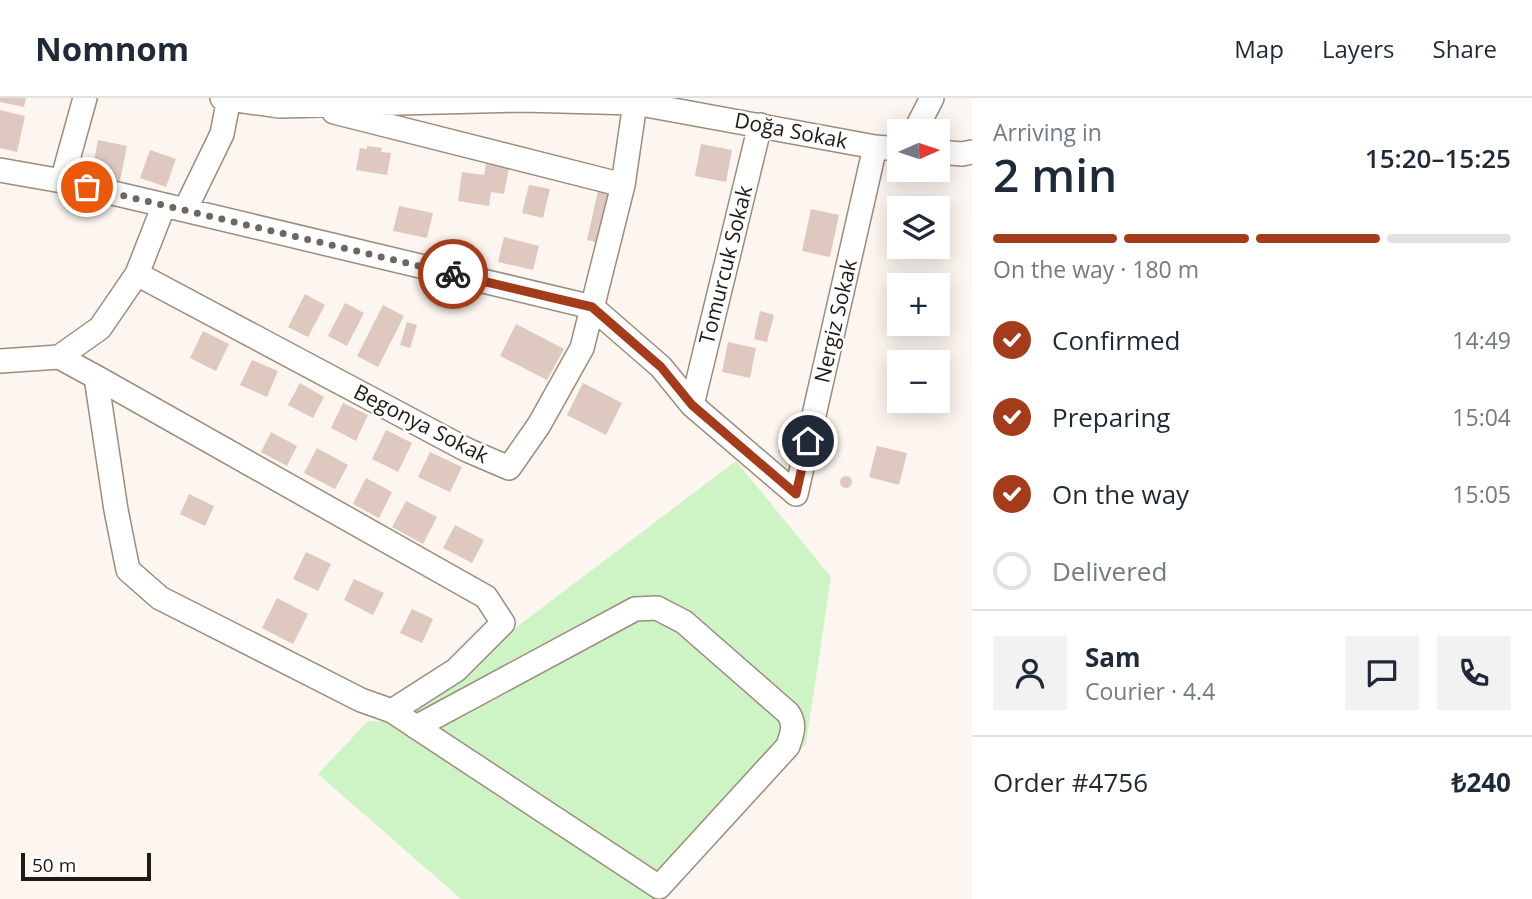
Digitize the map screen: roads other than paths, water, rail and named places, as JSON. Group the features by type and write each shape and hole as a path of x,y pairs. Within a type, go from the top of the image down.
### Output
{"street":[{"path":"62,181 85,98"},
{"path":"0,361 59,357 100,328 137,274 175,207 222,135 226,98"},
{"name":"Doğa Sokak","path":"226,98 279,106 306,102 523,100 635,103 887,148"},
{"path":"921,119 932,98"},
{"path":"306,102 623,185"},
{"name":"Begonya Sokak","path":"137,274 467,450 509,468 539,425 582,348 623,185 635,103"},
{"name":"Tomurcuk Sokak","path":"692,405 760,125"},
{"name":"Nergiz Sokak","path":"692,405 796,494 875,147"},
{"path":"950,153 972,152"},
{"path":"0,170 175,207 592,307 661,367 692,405"},
{"path":"59,357 486,597 503,623 456,670 392,711"},
{"path":"96,377 128,570 160,598 361,700 392,711 416,727 659,887 788,746 793,720 684,622 657,608 635,609 416,727"}]}
